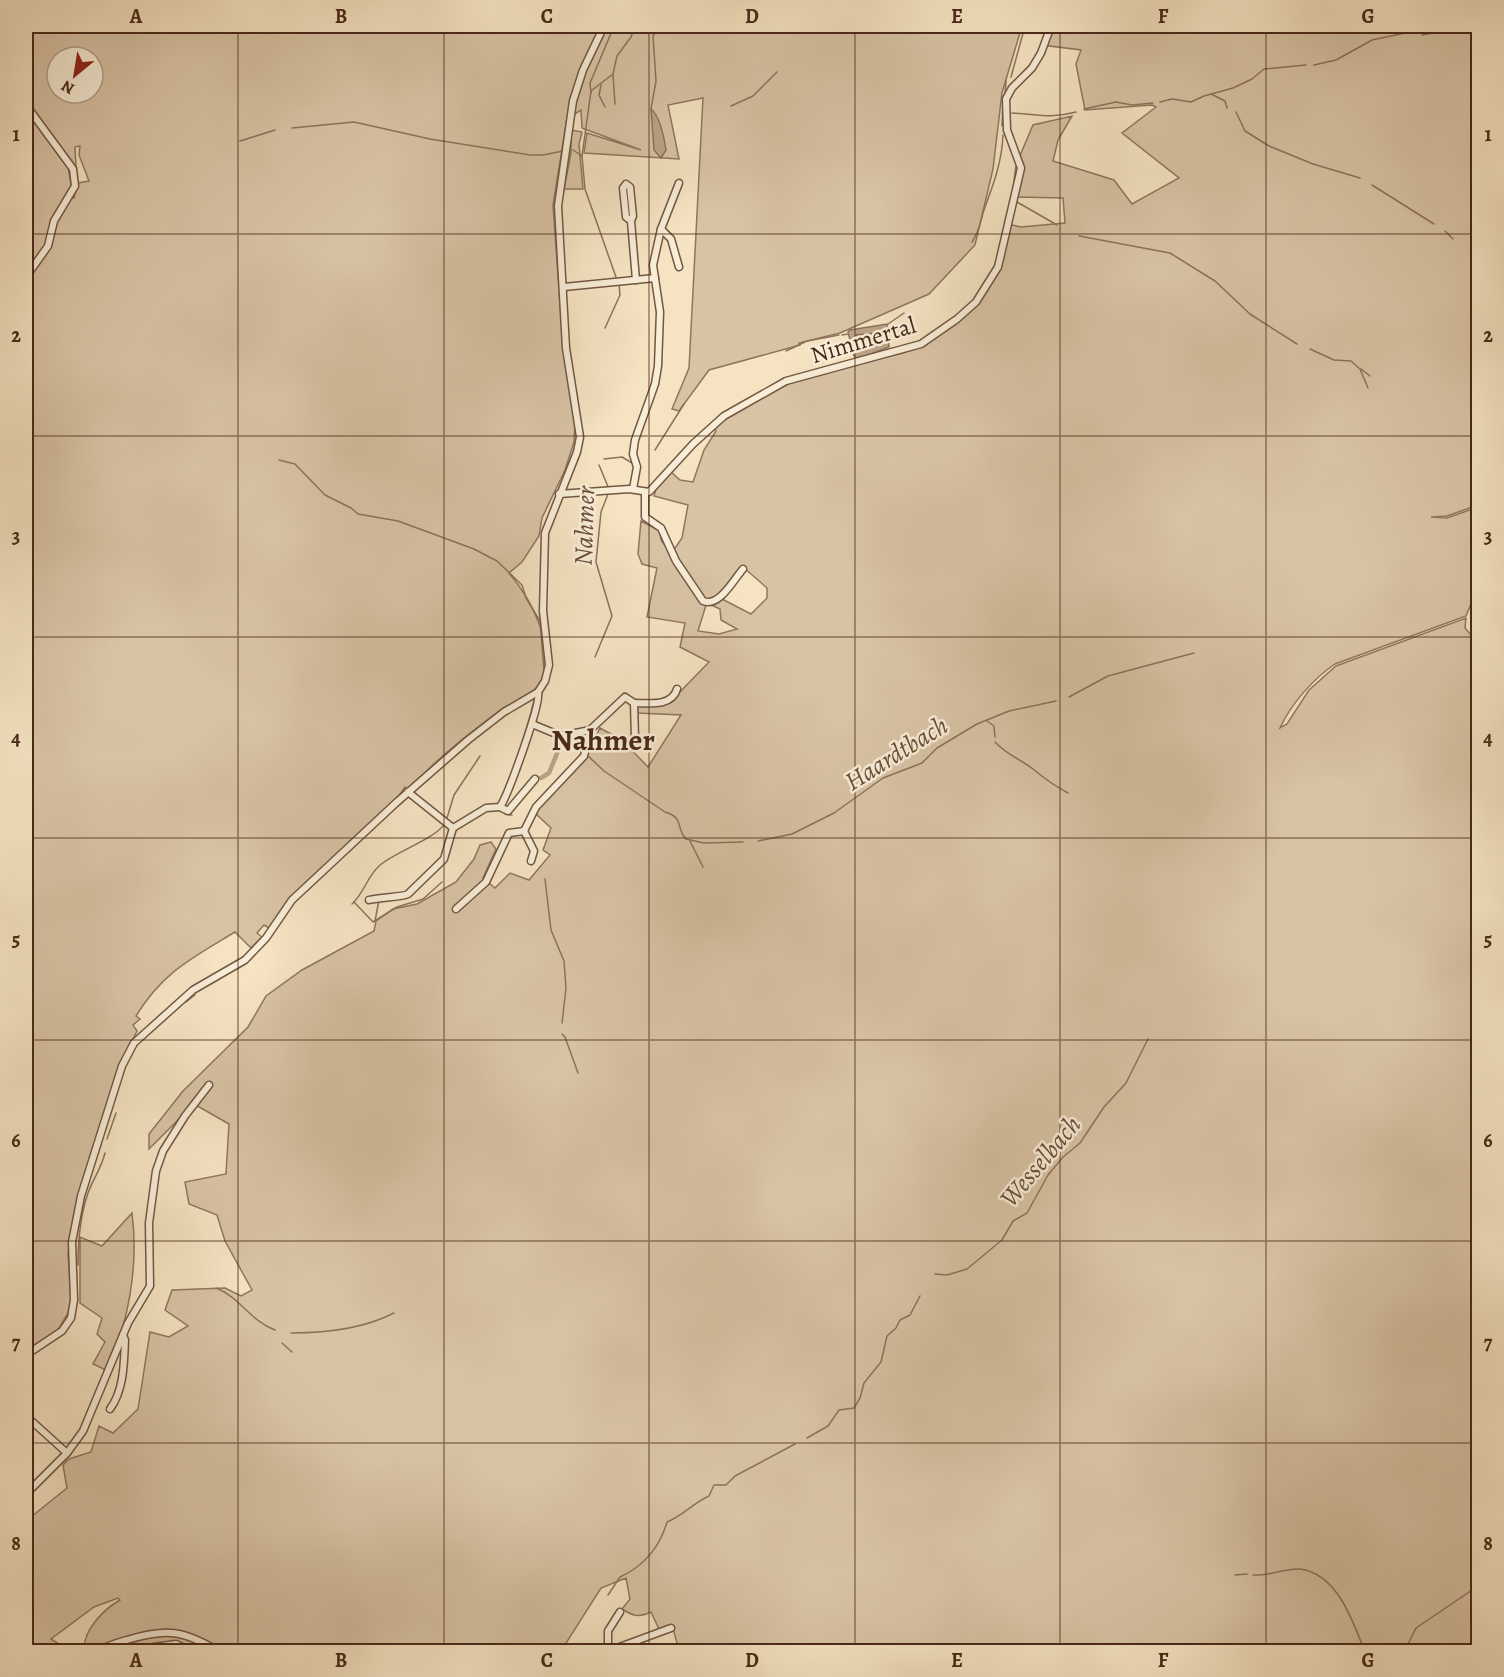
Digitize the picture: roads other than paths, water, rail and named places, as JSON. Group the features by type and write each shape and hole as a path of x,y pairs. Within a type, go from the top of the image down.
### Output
{"street":[{"path":"26,1355 62,1331 71,1318 74,1300 72,1242 81,1196 122,1066 134,1043 181,999 245,960 274,926 292,900 408,792 495,719 538,692 543,686 549,669 543,611 545,534 577,452 580,437 566,348 558,206 565,167 568,124 583,70 604,26"},
{"name":"Nimmertal","path":"645,492 651,490 693,444 724,416 786,381 921,344 957,319 976,302 998,267 1021,168 1007,130 1006,99 1012,88 1037,60 1051,26"},
{"path":"26,105 73,170 75,186 54,221 48,246 26,277"},
{"path":"633,489 637,467 633,454 635,440 654,388 658,366 660,312 653,266 661,230 679,183"},
{"path":"631,221 626,217 623,188 626,184 630,187 636,280"},
{"path":"661,230 671,238 679,267"},
{"path":"564,287 656,278"},
{"path":"559,494 607,493 633,489 645,492 645,517 661,528 676,561 703,601 708,603 716,601 743,569"},
{"path":"524,831 536,807 584,756 590,730 622,698 634,703 667,701 675,695 677,689"},
{"path":"500,807 532,724 540,698 538,692"},
{"path":"634,703 635,738"},
{"path":"532,724 561,736 590,730"},
{"path":"447,825 486,808 500,807 508,811 535,779"},
{"path":"408,792 447,825"},
{"path":"369,900 383,896 403,897 408,894 444,859 447,825"},
{"path":"524,831 534,851 531,861"},
{"path":"456,909 486,882 509,833 524,831"},
{"path":"26,1494 67,1453 87,1424 123,1335 151,1281 149,1223 156,1170 174,1134 209,1085"},
{"path":"110,1408 118,1398 125,1340 123,1335"},
{"path":"26,1428 28,1419 67,1453"},
{"path":"605,1652 608,1644 608,1631 620,1612"},
{"path":"605,1652 671,1628"},
{"path":"96,1652 151,1632 162,1631 187,1635 220,1652"},
{"path":"117,1652 176,1644 192,1652"}],"water":[{"path":"651,109 659,122 664,139 666,150 661,158 654,150"},
{"path":"887,324 889,347 858,359 854,356 848,332 850,330"}],"waterway":[{"path":"617,280 585,189 582,156 591,91 613,74 617,56 631,37 635,26"},
{"path":"651,109 656,81 653,36 660,26"},
{"path":"1011,77 1025,26"},
{"path":"1459,27 1478,28"},
{"path":"1422,35 1448,30"},
{"path":"591,93 590,83 612,31"},
{"path":"1314,65 1336,60 1372,40 1405,33"},
{"path":"1160,102 1172,99 1191,102 1233,88 1252,79 1264,69 1306,65"},
{"path":"731,106 753,96 777,72"},
{"path":"613,75 615,104"},
{"path":"1005,95 1006,81"},
{"path":"601,85 599,95 605,107"},
{"path":"1211,94 1225,101 1227,108"},
{"path":"1084,109 1116,102 1132,105 1153,103"},
{"path":"1002,126 1003,103"},
{"path":"1012,113 1051,116 1076,112"},
{"path":"1236,112 1245,131 1269,146 1313,164 1360,178"},
{"path":"292,128 354,122 430,139 530,155 563,151"},
{"path":"240,141 275,130"},
{"path":"972,242 979,228 997,172 1003,135"},
{"path":"573,150 582,156"},
{"path":"1372,185 1434,224"},
{"path":"1017,202 1057,225"},
{"path":"1445,231 1453,239"},
{"path":"1079,236 1170,253 1215,281 1250,314 1297,344"},
{"path":"605,328 620,295 619,284"},
{"path":"888,324 904,313"},
{"path":"842,335 848,334"},
{"path":"786,351 807,341 839,335"},
{"path":"1310,349 1334,360 1351,361 1360,369 1368,388"},
{"path":"1361,369 1370,376"},
{"path":"655,450 684,404"},
{"path":"604,459 622,457 632,463"},
{"path":"279,460 295,464 325,495 358,514 398,521 474,549 497,561 522,585 526,598 540,621 544,671"},
{"name":"Nahmer","path":"599,465 609,489"},
{"name":"Nahmer","path":"595,657 612,616 596,562 601,512 608,494"},
{"name":"Haardtbach","path":"1069,697 1108,676 1194,653"},
{"name":"Haardtbach","path":"758,841 792,834 834,813 883,778 922,763 937,748 977,724 1009,711 1056,701"},
{"path":"987,721 994,726 995,737"},
{"path":"541,778 549,773 562,741"},
{"name":"Haardtbach","path":"565,742 582,752"},
{"path":"995,742 1009,754 1068,793"},
{"name":"Haardtbach","path":"587,755 604,771 675,817 686,839 704,843 743,842"},
{"name":"Nahmer","path":"447,818 454,795 480,756"},
{"path":"505,814 512,815"},
{"name":"Nahmer","path":"352,904 379,866 425,840 445,823"},
{"path":"690,841 703,867"},
{"path":"545,879 551,930 564,961 566,988 562,1023"},
{"path":"354,902 373,922 397,907 423,899 442,882"},
{"path":"375,921 379,900"},
{"name":"Nahmer","path":"186,1002 195,995"},
{"path":"562,1034 578,1073"},
{"name":"Wesselbach","path":"935,1274 947,1275 967,1269 1002,1240 1013,1221 1027,1213 1048,1175 1063,1157 1080,1143 1104,1107 1126,1083 1148,1039"},
{"name":"Nahmer","path":"107,1139 116,1113"},
{"name":"Nahmer","path":"78,1265 83,1211 105,1153"},
{"path":"216,1288 232,1297 266,1326 275,1330"},
{"name":"Wesselbach","path":"807,1438 828,1426 839,1410 854,1408 860,1398 864,1383 881,1362 887,1336 896,1328 900,1320 910,1315 920,1296"},
{"path":"291,1333 344,1329 370,1323 394,1313"},
{"path":"282,1343 292,1352"},
{"name":"Wesselbach","path":"608,1595 620,1577 636,1568 655,1548 667,1522 709,1496 714,1485 726,1485 735,1476 795,1444"},
{"path":"1253,1575 1300,1569 1324,1580 1342,1601 1365,1652"},
{"path":"1235,1575 1247,1574"},
{"path":"1404,1652 1416,1628 1478,1586"}],"district":[{"name":"Nahmer","path":"603,740"}]}
